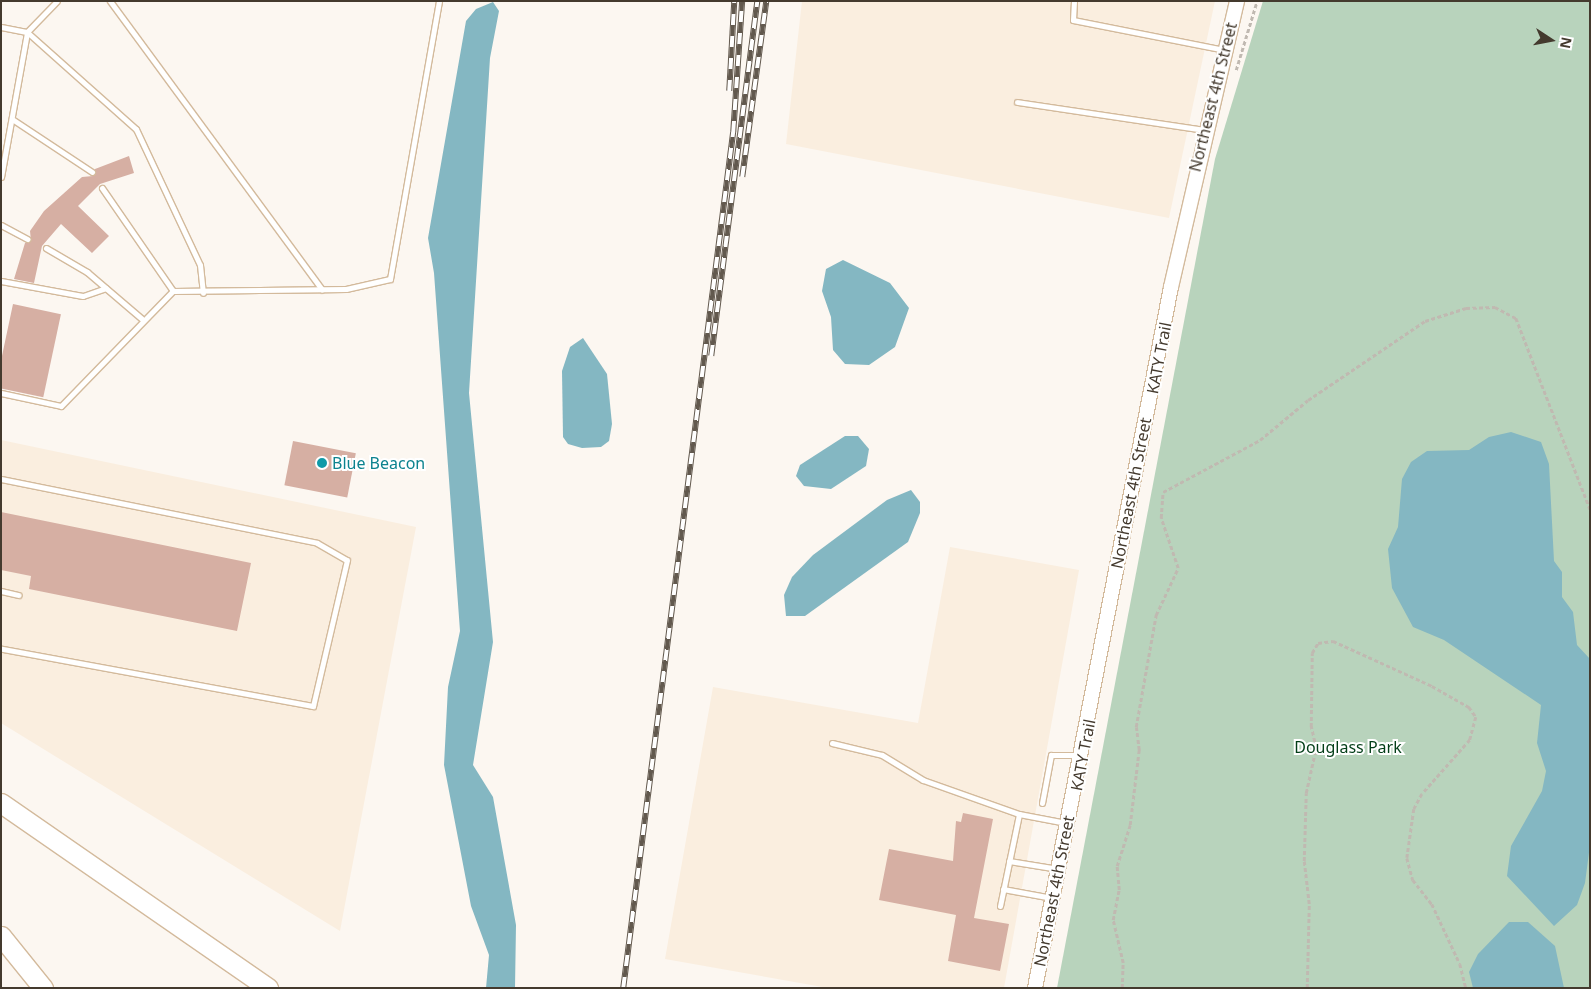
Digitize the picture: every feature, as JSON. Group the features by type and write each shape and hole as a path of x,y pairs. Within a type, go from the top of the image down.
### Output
{"highway":[{"path":"1,803 268,988"},
{"path":"1,936 43,988"}],"street":[{"name":"Northeast 4th Street","path":"1035,988 1204,130 1237,1"}],"lane":[{"path":"1,177 27,32 57,1"},
{"path":"110,1 322,290"},
{"path":"1,393 61,406 142,319 174,291 204,293 322,290 378,285 390,279 440,1"},
{"path":"1074,1 1073,20 1224,50"},
{"path":"1,27 27,32 136,129 200,264 204,293"},
{"path":"1017,102 1204,130"},
{"path":"12,119 92,172"},
{"path":"102,188 174,291"},
{"path":"1,225 27,239"},
{"path":"46,248 106,288 142,319"},
{"path":"1,281 82,296 106,288"},
{"path":"1,479 317,543 347,560 313,706 1,649"},
{"path":"1,591 19,595"},
{"path":"832,743 882,756 923,780 1019,814 1067,823"},
{"path":"1042,803 1051,755 1080,755"},
{"path":"1000,906 1019,814"},
{"path":"1009,860 1058,869"},
{"path":"1004,889 1053,898"}],"path":[{"path":"1234,76 1257,1"},
{"path":"1122,988 1124,963 1113,920 1119,890 1117,866 1130,825 1129,802 1138,767 1136,727 1156,615 1178,568 1161,518 1163,492 1260,440 1308,400 1425,321 1466,308 1495,307 1516,318 1590,509"},
{"path":"1307,988 1309,904 1304,861 1306,793 1316,748 1311,727 1312,654 1318,643 1334,641 1432,686 1469,707 1476,716 1475,730 1465,748 1422,794 1408,827 1408,843 1413,880 1432,904 1460,964 1466,988"}],"shaded area":[{"path":"802,1 1215,1 1169,218 786,144"},
{"path":"1,440 416,527 340,931 1,723"},
{"path":"950,547 1079,570 1004,988 828,988 665,959 713,687 918,723"}],"green space":[{"name":"Douglass Park","path":"1263,1 1590,1 1590,988 1057,988 1215,159"}],"water":[{"path":"493,2 499,11 490,58 469,393 493,642 473,765 493,797 516,925 515,988 486,988 489,955 471,906 444,765 448,687 460,631 434,273 428,238 466,21 476,9"},
{"path":"843,260 890,283 909,308 895,347 869,365 845,364 833,350 831,317 822,291 826,269"},
{"path":"583,338 607,374 612,424 609,441 601,447 582,448 568,444 563,437 562,371 570,347"},
{"path":"1511,432 1541,442 1549,464 1554,561 1562,572 1562,597 1573,612 1577,645 1590,659 1590,845 1585,883 1577,905 1554,926 1507,876 1511,846 1542,791 1546,771 1537,743 1541,705 1444,640 1413,627 1392,588 1388,549 1398,527 1402,479 1411,462 1427,451 1469,450 1489,437"},
{"path":"845,436 858,436 869,449 866,466 831,489 804,486 796,476 800,465"},
{"path":"911,490 920,502 920,513 908,542 805,616 786,616 784,595 792,577 813,555 887,500"},
{"path":"1509,922 1528,922 1555,946 1564,988 1473,988 1469,972 1478,954"}],"building":[{"path":"129,156 134,173 100,184 78,206 109,236 92,253 61,224 42,246 34,283 14,279 25,243 31,241 30,231 44,211 82,177 93,176 95,169"},
{"path":"13,304 61,314 43,397 1,388 1,360"},
{"name":"Blue Beacon","path":"293,441 356,453 347,497 284,485"},
{"path":"1,512 251,563 237,631 29,589 31,576 1,570"},
{"path":"963,813 993,819 974,918 1009,924 1000,971 948,961 956,915 879,900 889,849 953,861 956,821 961,822"}],"railway":[{"path":"729,91 734,1"},
{"path":"623,988 733,132 742,1"},
{"path":"711,356 757,1"},
{"path":"742,177 766,1"}],"place":[{"name":"Blue Beacon","path":"322,463"}]}
